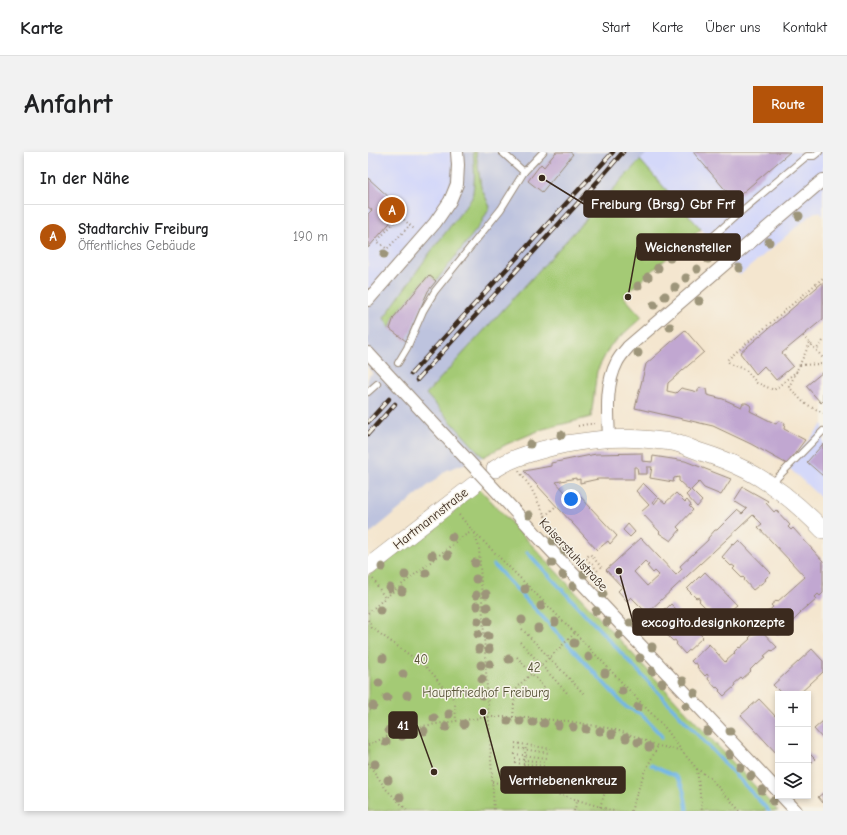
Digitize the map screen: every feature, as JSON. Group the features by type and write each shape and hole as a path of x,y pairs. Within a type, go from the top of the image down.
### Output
{"street":[{"path":"368,300 435,223 450,201 457,184 457,152"},
{"path":"609,438 608,396 611,375 618,360 628,346 821,186"},
{"name":"Kaiserstuhlstraße","path":"368,353 545,544 775,788"},
{"path":"495,469 510,460 550,448 588,440 639,438 672,442 722,459 747,471 771,485 808,514 823,530"},
{"name":"Hartmannstraße","path":"368,567 474,485"},
{"path":"785,799 796,811"}],"lane":[{"path":"502,152 524,172"},
{"path":"398,363 407,348 423,311 435,291 501,209 524,172 543,152"},
{"path":"710,239 808,156 814,156 819,152"},
{"path":"368,392 378,384"},
{"path":"771,485 823,431"}],"path":[{"path":"410,225 387,249 378,240 399,215 410,225 414,229 418,224"},
{"path":"797,371 774,390 757,383 746,370 730,364 727,360 761,333 782,312 812,290 823,278"},
{"path":"803,336 823,358"},
{"path":"816,350 823,341"},
{"path":"810,343 789,387 804,403 823,412"},
{"path":"800,364 823,364"},
{"path":"510,460 531,488 545,516 549,530 545,544"},
{"path":"450,503 473,531 575,633 667,730 697,769 710,778 740,811"},
{"path":"545,516 556,506"},
{"path":"368,613 462,538 473,531"},
{"path":"473,531 479,547 494,811"},
{"path":"590,578 598,571 586,558 590,554 602,568"},
{"path":"379,589 386,598"},
{"path":"368,620 372,628 425,666 434,675 440,684 452,696 455,704 456,721"},
{"path":"522,629 585,695"},
{"path":"513,716 515,693 518,686 575,633"},
{"path":"520,642 569,696"},
{"path":"517,657 548,692"},
{"path":"368,746 388,736 423,726 489,717 513,716 568,721 613,730 634,736 658,746 681,750"},
{"path":"515,743 551,749"},
{"path":"522,786 526,745"},
{"path":"631,811 644,773 658,746"},
{"path":"515,748 549,753"},
{"path":"514,754 547,758"},
{"path":"515,759 546,762"},
{"path":"368,763 386,789 408,811"},
{"path":"515,763 544,766"},
{"path":"514,768 542,771"},
{"path":"600,806 613,768"},
{"path":"697,769 702,811"},
{"path":"515,774 539,776"},
{"path":"492,782 542,790 614,811"},
{"path":"574,811 578,800"}],"shaded area":[{"path":"368,152 451,152 452,169 449,189 436,209 368,292"},
{"path":"451,152 473,152 475,170 472,198 429,254 384,318 390,329 406,341 428,291 480,225 490,207 481,187 476,152 648,152 426,394 483,457 447,470 368,535 368,379 370,375 373,374 368,367 368,292 436,209 449,189 452,169"},
{"path":"648,152 823,152 823,216 820,212 813,213 740,275 719,249 640,160"},
{"path":"823,424 823,500 786,465"}],"green space":[{"path":"473,152 476,152 481,187 490,207 480,225 436,281 429,275 394,317 390,329 384,318 429,254 472,198 474,186"},
{"path":"640,160 701,229 623,296 642,317 610,346 597,371 591,417 543,429 507,444 483,457 426,394"},
{"name":"Hauptfriedhof Freiburg","path":"479,488 778,811 368,811 368,576"}],"building":[{"path":"556,152 570,152 573,154 542,192 528,181 541,164 544,167"},
{"path":"693,152 790,152 734,200"},
{"path":"368,178 402,209 368,248 368,214 372,210 368,207"},
{"path":"429,275 436,281 428,291 406,341 390,329 394,317"},
{"path":"823,282 823,319 782,353 793,366 776,380 764,366 756,374 740,353"},
{"path":"685,330 704,352 668,383 667,391 676,393 681,388 698,392 698,389 700,388 706,389 707,395 723,399 741,407 743,403 746,403 750,405 750,411 776,424 778,421 785,423 784,429 805,440 787,464 751,444 713,426 635,408 646,364"},
{"path":"823,372 823,401 821,403 806,386"},
{"path":"823,444 823,476 807,462"},
{"path":"642,453 642,461 652,462 653,456 685,461 731,479 721,495 704,488 699,482 691,490 702,501 697,507 686,495 690,491 679,481 679,477 674,478 673,482 650,478 652,467 647,467 647,474 638,474 637,467 634,467 634,479 598,479 580,483 580,479 576,480 576,478 556,482 572,500 578,494 617,536 610,544 608,541 597,550 524,471 551,466 551,463 596,454"},
{"path":"643,483 657,497 653,502 654,504 659,498 665,503 676,493 685,502 687,500 691,505 689,506 693,510 677,527 680,530 671,541 659,533 660,532 641,512 649,505 636,491"},
{"path":"743,487 768,501 766,503 774,512 776,510 790,525 788,527 791,530 793,528 823,561 823,593 820,596 818,594 815,597 817,599 800,612 801,613 793,621 792,619 789,622 790,624 781,629 782,631 778,635 762,617 773,607 771,605 776,601 777,602 805,577 758,527 762,524 753,515 647,613 631,597 627,601 618,591 622,587 606,570 641,538 676,575 682,569 680,566 708,540 715,530 717,530 737,510 742,514 747,509 734,501","holes":["645,561 649,565 647,566 653,573 655,571 659,575 647,586 634,572"]},
{"path":"628,524 635,532 630,537 623,530"},
{"path":"739,540 771,573 765,579 766,580 753,590 744,580 745,579 733,569 735,567 732,565 731,566 722,557 733,544 734,545"},
{"path":"705,572 737,605 719,622 710,612 711,611 699,601 700,600 698,597 696,598 687,589"},
{"path":"671,604 703,637 685,654 676,644 677,643 675,640 673,641 665,633 667,632 653,620"},
{"path":"760,629 777,647 764,656 766,657 757,665 756,664 742,679 741,678 734,684 735,686 724,696 708,679 709,677 707,674 705,676 697,667 698,666 696,663 694,664 691,661 709,644 725,662 739,647 740,648 754,633 755,634"},
{"path":"812,649 823,661 823,672 802,691 779,691 773,685"},
{"path":"759,699 775,716 775,752 741,715"},
{"path":"823,721 823,739 814,729"},
{"path":"811,755 815,759 811,763"},
{"path":"823,793 823,803 818,797"}],"waterway":[{"path":"527,552 769,811"},
{"path":"494,565 564,640"},
{"path":"567,643 626,707 641,714 661,735 662,738"},
{"path":"651,765 675,776 678,779 684,792 687,811"}],"railway":[{"path":"411,374 613,152"},
{"path":"417,380 623,152"},
{"path":"368,422 389,399"},
{"path":"368,434 395,404"}],"place":[{"name":"Freiburg (Brsg) Gbf Frf","path":"542,178"},
{"name":"Stadtarchiv Freiburg","path":"392,210"},
{"name":"Weichensteller","path":"628,297"},
{"name":"excogito.designkonzepte","path":"619,571"},
{"name":"Vertriebenenkreuz","path":"483,712"},
{"name":"41","path":"434,772"}],"park label":[{"name":"40","path":"421,659"},
{"name":"42","path":"534,667"}]}
